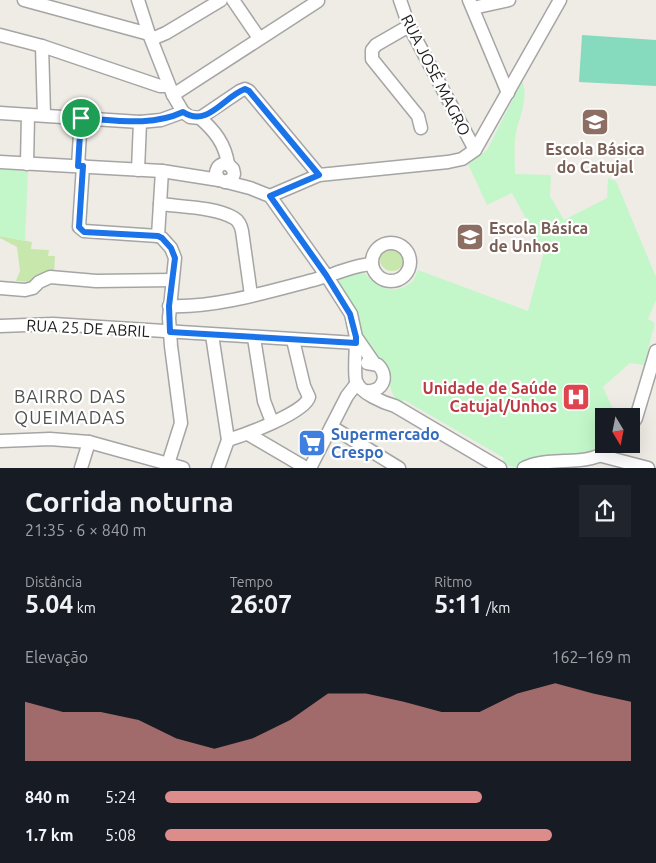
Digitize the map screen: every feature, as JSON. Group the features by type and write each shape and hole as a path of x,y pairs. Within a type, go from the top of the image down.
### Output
{"street":[{"path":"24,0 150,36 166,33 221,0"},
{"path":"138,0 171,90 183,112 190,117 200,118 218,136 226,153 224,174"},
{"path":"233,0 259,38"},
{"name":"RUA JOSÉ MAGRO","path":"400,0 409,26 475,150"},
{"path":"508,93 471,4 509,0"},
{"path":"270,196 319,175 462,159 475,150 560,0"},
{"path":"0,36 42,46 171,90 318,1"},
{"path":"409,26 376,45 371,54 372,59 418,116 420,128"},
{"path":"42,46 44,115"},
{"path":"200,118 245,89 249,91 319,175"},
{"path":"0,113 140,122 161,120 183,112"},
{"path":"27,164 28,115"},
{"path":"81,118 79,227 84,232 158,236 171,248 175,258 169,306 170,332 182,423 168,464"},
{"path":"138,170 140,122"},
{"path":"0,162 162,171 197,176 224,174 270,196 326,275 350,314 356,340 359,382 377,399 395,406 485,464 500,468"},
{"path":"158,236 162,171"},
{"path":"160,204 208,210 235,218 240,223 242,231 251,295"},
{"path":"169,306 205,305 317,279 335,274 346,268 372,264"},
{"path":"3,288 25,290 33,288 39,282 50,277 96,281 172,280"},
{"name":"RUA 25 DE ABRIL","path":"0,326 53,324 254,338 356,340"},
{"path":"212,335 228,440 218,468"},
{"path":"254,338 264,401 272,422"},
{"path":"228,440 248,434 299,409 308,402 309,397 304,386 293,340"},
{"path":"356,340 374,363 384,372 383,381 378,388 370,391 359,382"},
{"path":"639,408 656,351"},
{"path":"248,434 308,468 348,396 359,382 361,365 370,362 374,363"},
{"path":"383,381 395,406"},
{"path":"332,427 399,468"},
{"path":"0,441 50,440 89,442 152,464 168,464 183,468"},
{"path":"81,468 89,442"},
{"path":"534,467 574,465 606,453"},
{"path":"602,456 644,468"}],"green space":[{"path":"582,35 656,40 656,86 579,82"},
{"path":"522,81 525,95 515,139 515,174 551,175 550,196 564,220 607,198 608,178 616,181 656,277 656,300 648,319 655,323 644,365 630,363 603,387 612,407 616,408 595,408 595,452 586,455 515,467 501,464 504,458 404,400 401,404 391,390 387,367 371,355 338,283 340,277 361,268 378,285 384,288 398,289 413,281 418,270 528,311 544,252 512,193 487,205 468,164 487,150"},
{"path":"0,169 28,171 25,241 0,236"},
{"path":"0,236 32,242 31,249 49,250 48,256 55,256 54,273 32,282 16,281 20,271 17,247 0,238"},
{"path":"392,247 401,250 404,259 401,268 392,271 383,268 380,259 383,250"}],"place":[{"name":"Escola Básica do Catujal","path":"595,122"},
{"name":"Escola Básica de Unhos","path":"470,237"},
{"name":"Unidade de Saúde Catujal/Unhos","path":"576,397"},
{"name":"Supermercado Crespo","path":"312,443"}],"district":[{"name":"BAIRRO DAS QUEIMADAS","path":"70,406"}],"route":[{"path":"245,89 249,91 319,175 270,196 308,248 350,314 356,343 170,332 169,306 175,258 171,248 158,236 84,232 79,227 83,166 78,166 81,118 140,122 171,118 183,112 190,117 200,118 240,91 245,89"}]}
